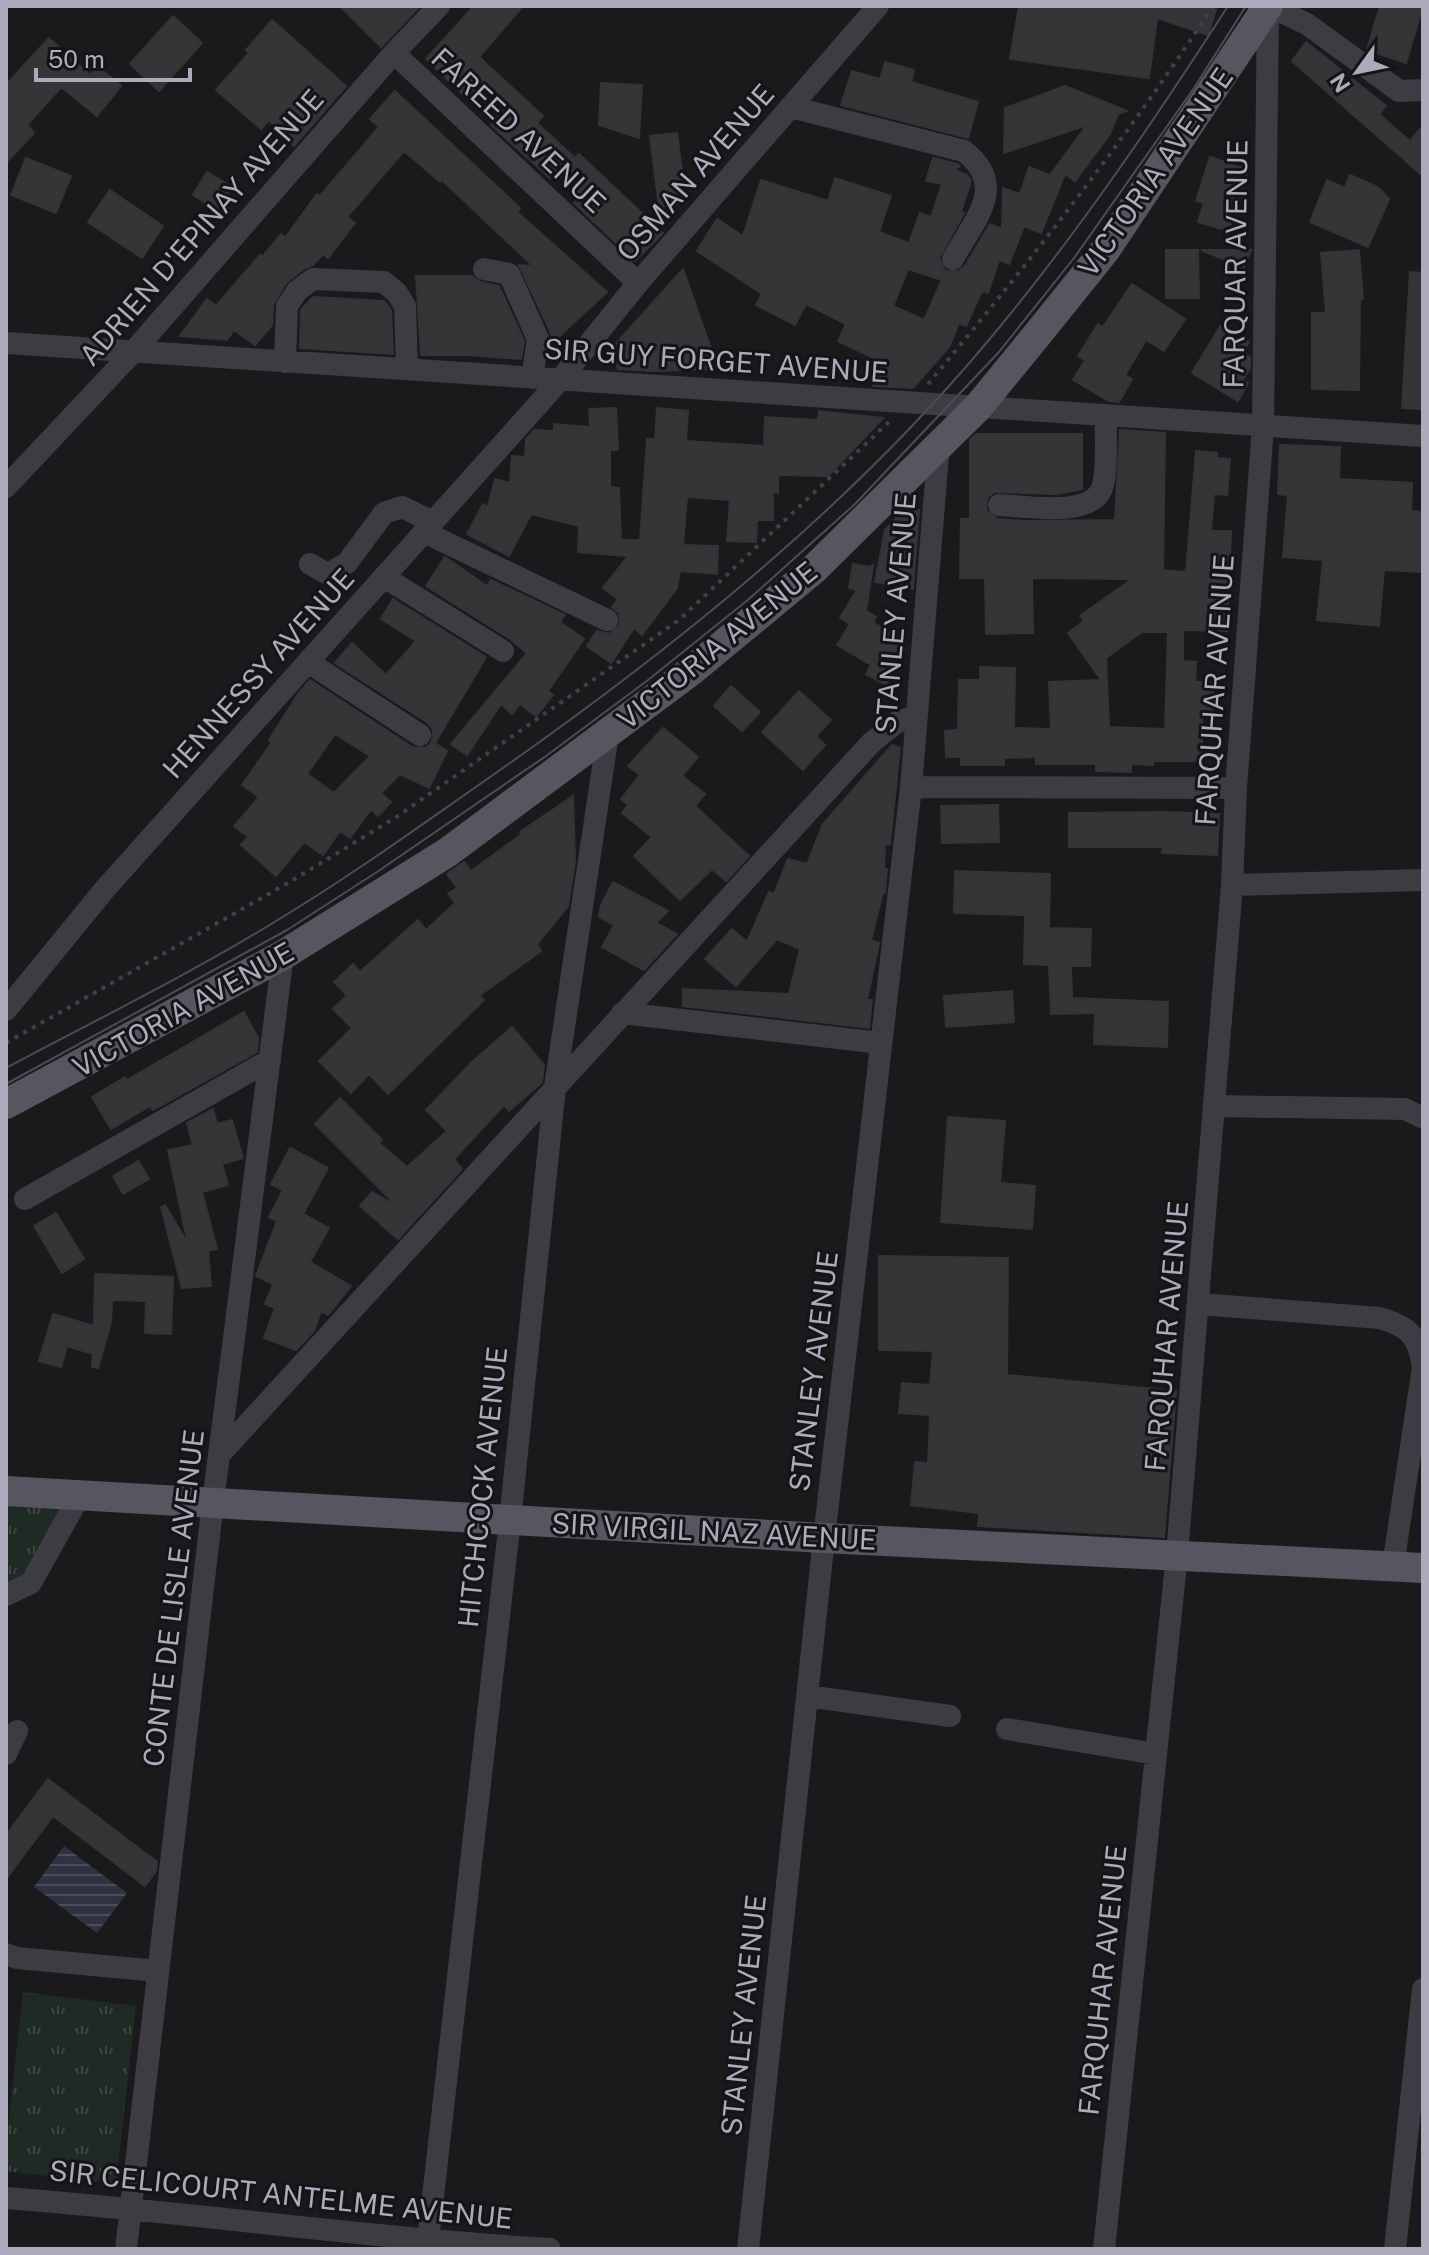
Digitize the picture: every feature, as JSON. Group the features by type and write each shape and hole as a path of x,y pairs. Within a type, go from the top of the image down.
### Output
{"main road":[{"name":"VICTORIA AVENUE","path":"6,1104 283,955 448,852 691,671 813,570 978,407 1106,249 1268,6"},
{"name":"SIR VIRGIL NAZ AVENUE","path":"6,1491 824,1538 1408,1567"}],"street":[{"name":"ADRIEN D'EPINAY AVENUE","path":"6,487 133,352 394,53 439,6"},
{"name":"OSMAN AVENUE","path":"560,380 638,283 878,6"},
{"path":"1268,6 1307,24 1399,91 1423,90"},
{"name":"FARQUAR AVENUE","path":"1263,426 1268,6"},
{"name":"FAREED AVENUE","path":"394,53 638,283"},
{"path":"791,107 964,151 976,161 985,176 987,195 953,259"},
{"path":"484,269 509,274 538,339 532,378"},
{"path":"285,362 287,306 297,291 313,279 384,282 397,293 405,306 407,369"},
{"name":"SIR GUY FORGET AVENUE","path":"6,343 1423,436"},
{"name":"HENNESSY AVENUE","path":"6,1010 105,889 560,380"},
{"path":"999,505 1080,508 1094,500 1103,487 1106,416"},
{"name":"FARQUHAR AVENUE","path":"1104,2249 1177,1555 1199,1304 1232,885 1236,788 1263,426"},
{"name":"STANLEY AVENUE","path":"748,2249 824,1538 911,787 939,443"},
{"path":"310,564 328,574 347,563 384,513 402,507 428,527 607,620"},
{"path":"384,577 503,651"},
{"path":"308,662 420,735"},
{"path":"221,1453 871,743 897,722 917,716"},
{"name":"HITCHCOCK AVENUE","path":"428,2245 510,1520 555,1087 608,734"},
{"path":"911,787 1236,788"},
{"path":"1232,885 1423,880"},
{"name":"CONTE DE LISLE AVENUE","path":"126,2249 213,1502 283,955"},
{"path":"622,1013 881,1043"},
{"path":"25,1199 270,1060"},
{"path":"1215,1106 1405,1109 1423,1118"},
{"path":"1199,1304 1380,1318 1410,1332 1420,1347 1423,1367 1408,1567"},
{"path":"6,1595 31,1583 80,1495"},
{"path":"807,1696 950,1716"},
{"path":"1007,1729 1156,1754"},
{"path":"6,1754 17,1731"},
{"path":"6,1954 17,1958 158,1971"},
{"path":"1395,2249 1423,1989"},
{"name":"SIR CELICOURT ANTELME AVENUE","path":"6,2198 131,2207 428,2245 550,2249"}],"path":[{"path":"6,1043 288,883 395,818 679,620 928,384 994,304 1172,67 1213,6"}],"green space":[{"path":"6,1503 63,1509 63,1515 15,1587 6,1592"},
{"path":"23,1992 136,2006 116,2184 6,2171"}],"water":[{"path":"64,1846 127,1893 97,1933 34,1887"}],"building":[{"path":"340,6 420,6 381,47"},
{"path":"474,6 523,6 479,57 543,116 537,123 575,158 579,154 663,233 635,261 574,203 581,194 556,172 550,178 491,125 508,106 485,85 470,101 426,59"},
{"path":"1019,6 1217,6 1208,35 1157,18 1149,78 1010,59"},
{"path":"1380,6 1423,6 1406,63 1367,50"},
{"path":"173,16 202,43 159,91 130,64"},
{"path":"272,20 346,86 294,146 269,120 261,129 216,90 249,53 246,50"},
{"path":"49,38 90,75 97,66 121,86 97,116 61,87 27,125 34,133 6,163 6,85"},
{"path":"1306,42 1386,106 1379,114 1410,141 1423,126 1423,176 1292,61"},
{"path":"885,62 914,70 911,82 978,102 968,138 841,105 852,71 880,79"},
{"path":"601,83 642,85 639,138 599,125"},
{"path":"1065,86 1127,111 1118,114 1110,134 1075,181 1065,174 1041,233 1024,226 1009,264 999,260 988,293 982,291 966,326 959,323 949,347 913,388 873,386 882,362 838,341 846,324 806,304 795,325 756,305 762,294 697,251 717,219 743,236 761,180 828,201 835,178 891,196 879,232 909,243 920,213 931,217 942,184 926,181 933,158 957,164 960,166 955,170 967,175 971,181 961,212 964,213 939,258 945,271 959,271 990,224 1002,229 1003,188 1020,194 1029,167 1050,175 1087,125 1004,153 1005,108","holes":["908,269 942,280 924,320 893,306"]},
{"path":"395,91 520,208 517,212 607,292 552,343 551,333 519,265 533,266 442,180 440,182 404,151 347,217 355,223 328,258 323,254 313,265 286,283 273,305 272,325 255,345 234,330 227,340 180,336 207,299 216,306 281,234 285,238 317,194 320,196 379,127 370,119"},
{"path":"677,133 686,203 659,207 650,136"},
{"path":"1210,157 1248,170 1229,231 1198,222 1204,203 1196,201"},
{"path":"26,158 71,176 56,213 11,195"},
{"path":"207,172 232,187 217,210 193,195"},
{"path":"1350,175 1378,187 1389,199 1368,247 1310,222 1327,180 1345,188"},
{"path":"110,190 163,226 142,258 88,222"},
{"path":"1166,250 1198,250 1199,298 1166,298"},
{"path":"1201,250 1251,250 1244,268"},
{"path":"1359,250 1363,299 1360,299 1359,390 1312,389 1312,313 1326,313 1321,253"},
{"path":"683,269 718,369 618,369 613,347"},
{"path":"1410,272 1423,273 1423,409 1402,408"},
{"path":"416,276 472,276 481,282 499,286 524,341 521,359 421,355"},
{"path":"1132,284 1185,319 1164,351 1146,340 1125,375 1132,379 1119,402 1109,401 1073,380 1085,360 1078,356 1098,324 1103,327"},
{"path":"313,297 384,301 391,310 393,354 300,348 301,310"},
{"path":"1221,325 1249,342 1243,353 1250,357 1250,368 1243,380 1248,383 1238,401 1192,373"},
{"path":"616,408 618,450 610,450 610,487 619,488 621,540 640,540 647,439 655,439 657,408 688,411 686,441 764,446 765,417 818,420 819,411 883,418 828,476 778,475 778,493 773,492 773,520 757,520 756,542 727,541 730,500 687,497 683,545 718,546 717,574 680,571 677,588 642,635 634,628 611,663 587,646 597,631 609,634 620,625 619,613 612,607 618,599 603,588 628,556 578,552 579,526 531,514 509,556 467,534 483,504 488,507 495,479 510,483 512,456 525,457 526,439 534,430 554,431 554,424 590,427 589,409"},
{"path":"1120,430 1165,433 1163,570 1186,572 1196,451 1217,453 1217,458 1230,459 1227,495 1214,494 1211,531 1231,531 1227,631 1183,630 1183,661 1196,662 1195,682 1214,682 1213,711 1202,711 1202,761 1131,764 1131,772 1096,771 1096,764 1036,764 1036,757 1004,758 1004,765 961,765 961,757 946,757 945,731 958,730 959,680 980,680 980,667 1015,668 1014,728 1051,729 1049,682 1101,680 1068,633 1084,621 1080,616 1132,579 1032,578 1033,633 986,634 985,578 960,578 961,519 970,519 970,440 976,434 1082,434 1082,489 1057,494 994,492 987,498 986,510 997,519 1115,520","holes":["1142,632 1168,632 1165,729 1109,727 1106,658"]},
{"path":"1280,445 1340,447 1339,479 1412,483 1411,511 1423,512 1423,572 1384,570 1379,626 1317,620 1323,560 1283,557 1288,495 1278,494"},
{"path":"906,508 919,510 913,589 875,582 885,530"},
{"path":"445,557 487,586 491,580 565,615 560,622 584,639 548,691 553,695 536,716 520,704 512,714 501,704 467,755 451,744 527,653 426,586"},
{"path":"853,564 873,565 866,611 876,617 873,623 902,638 897,647 905,651 886,685 866,674 871,665 837,645 850,624 840,618 857,590 849,588"},
{"path":"393,599 486,657 435,743 447,751 429,788 400,774 381,793 391,802 378,816 371,809 350,838 340,831 323,855 304,842 276,876 241,845 248,837 234,826 259,797 242,785 272,742 269,740 298,694 310,680 412,747 426,748 432,742 433,729 428,723 335,663 352,643 386,675 416,641 381,619","holes":["335,734 370,756 334,793 307,774"]},
{"path":"731,686 760,712 742,731 714,706"},
{"path":"799,691 831,720 816,736 825,745 803,770 762,732"},
{"path":"663,728 698,757 682,776 705,794 695,806 749,856 726,881 712,869 680,900 634,856 652,837 622,813 628,805 621,799 640,775 628,766"},
{"path":"892,745 900,748 890,844 885,844 885,893 871,940 879,943 867,1000 872,1000 869,1028 683,1006 683,989 789,994 800,949 777,939 736,986 705,959 732,929 747,942 769,892 774,894 788,859 807,864 823,824"},
{"path":"573,796 575,862 568,906 537,944 541,951 479,996 484,1000 388,1094 369,1074 351,1093 319,1061 352,1028 333,1009 347,995 334,982 353,964 360,972 418,920 426,930 455,903 448,893 457,888 447,874 464,862 471,871"},
{"path":"998,805 999,842 942,843 941,806"},
{"path":"1069,813 1219,814 1217,855 1162,853 1163,847 1069,847"},
{"path":"955,871 1050,874 1049,928 1091,929 1090,966 1071,966 1072,998 1168,1002 1167,1047 1094,1044 1095,1013 1051,1014 1049,965 1024,964 1025,915 954,913"},
{"path":"613,882 668,911 656,923 677,934 644,970 602,947 614,925 599,917 601,905"},
{"path":"1012,991 1014,1022 946,1027 944,996"},
{"path":"244,1012 258,1038 257,1052 153,1110 150,1106 111,1129 92,1097"},
{"path":"512,1027 544,1065 542,1082 509,1111 504,1105 454,1159 462,1169 398,1239 360,1206 372,1192 397,1206 315,1124 340,1098 382,1140 379,1143 407,1167 447,1131 426,1110 473,1061"},
{"path":"213,1109 217,1124 232,1120 243,1158 222,1164 228,1185 202,1192 217,1249 208,1251 211,1286 182,1288 161,1207 165,1205 188,1244 168,1150 193,1145 187,1123"},
{"path":"948,1117 1005,1121 1000,1183 1035,1186 1032,1229 941,1222"},
{"path":"290,1148 328,1168 303,1214 329,1228 310,1262 351,1286 328,1315 321,1311 314,1331 296,1350 264,1338 275,1308 265,1304 273,1284 256,1276 277,1221 269,1217 283,1190 271,1184"},
{"path":"138,1161 149,1179 123,1194 113,1176"},
{"path":"56,1213 84,1259 62,1273 34,1226"},
{"path":"879,1256 1008,1258 1007,1375 1176,1391 1164,1537 978,1526 979,1513 911,1505 915,1462 928,1463 930,1415 899,1413 902,1383 930,1385 933,1351 879,1350"},
{"path":"95,1274 173,1277 171,1334 145,1333 146,1301 112,1300 111,1322 98,1368 92,1367 93,1354 67,1346 61,1367 39,1361 53,1314 94,1326"},
{"path":"48,1779 157,1862 156,1871 145,1886 53,1816 6,1879 6,1835"}],"tram line":[{"path":"6,1068 213,958 330,887 543,740 746,582 872,467 988,341 1052,261 1113,177 1228,6"},
{"path":"6,1084 287,930 377,872 546,756 749,599 855,504 999,352 1074,258 1194,88 1246,6"}]}
